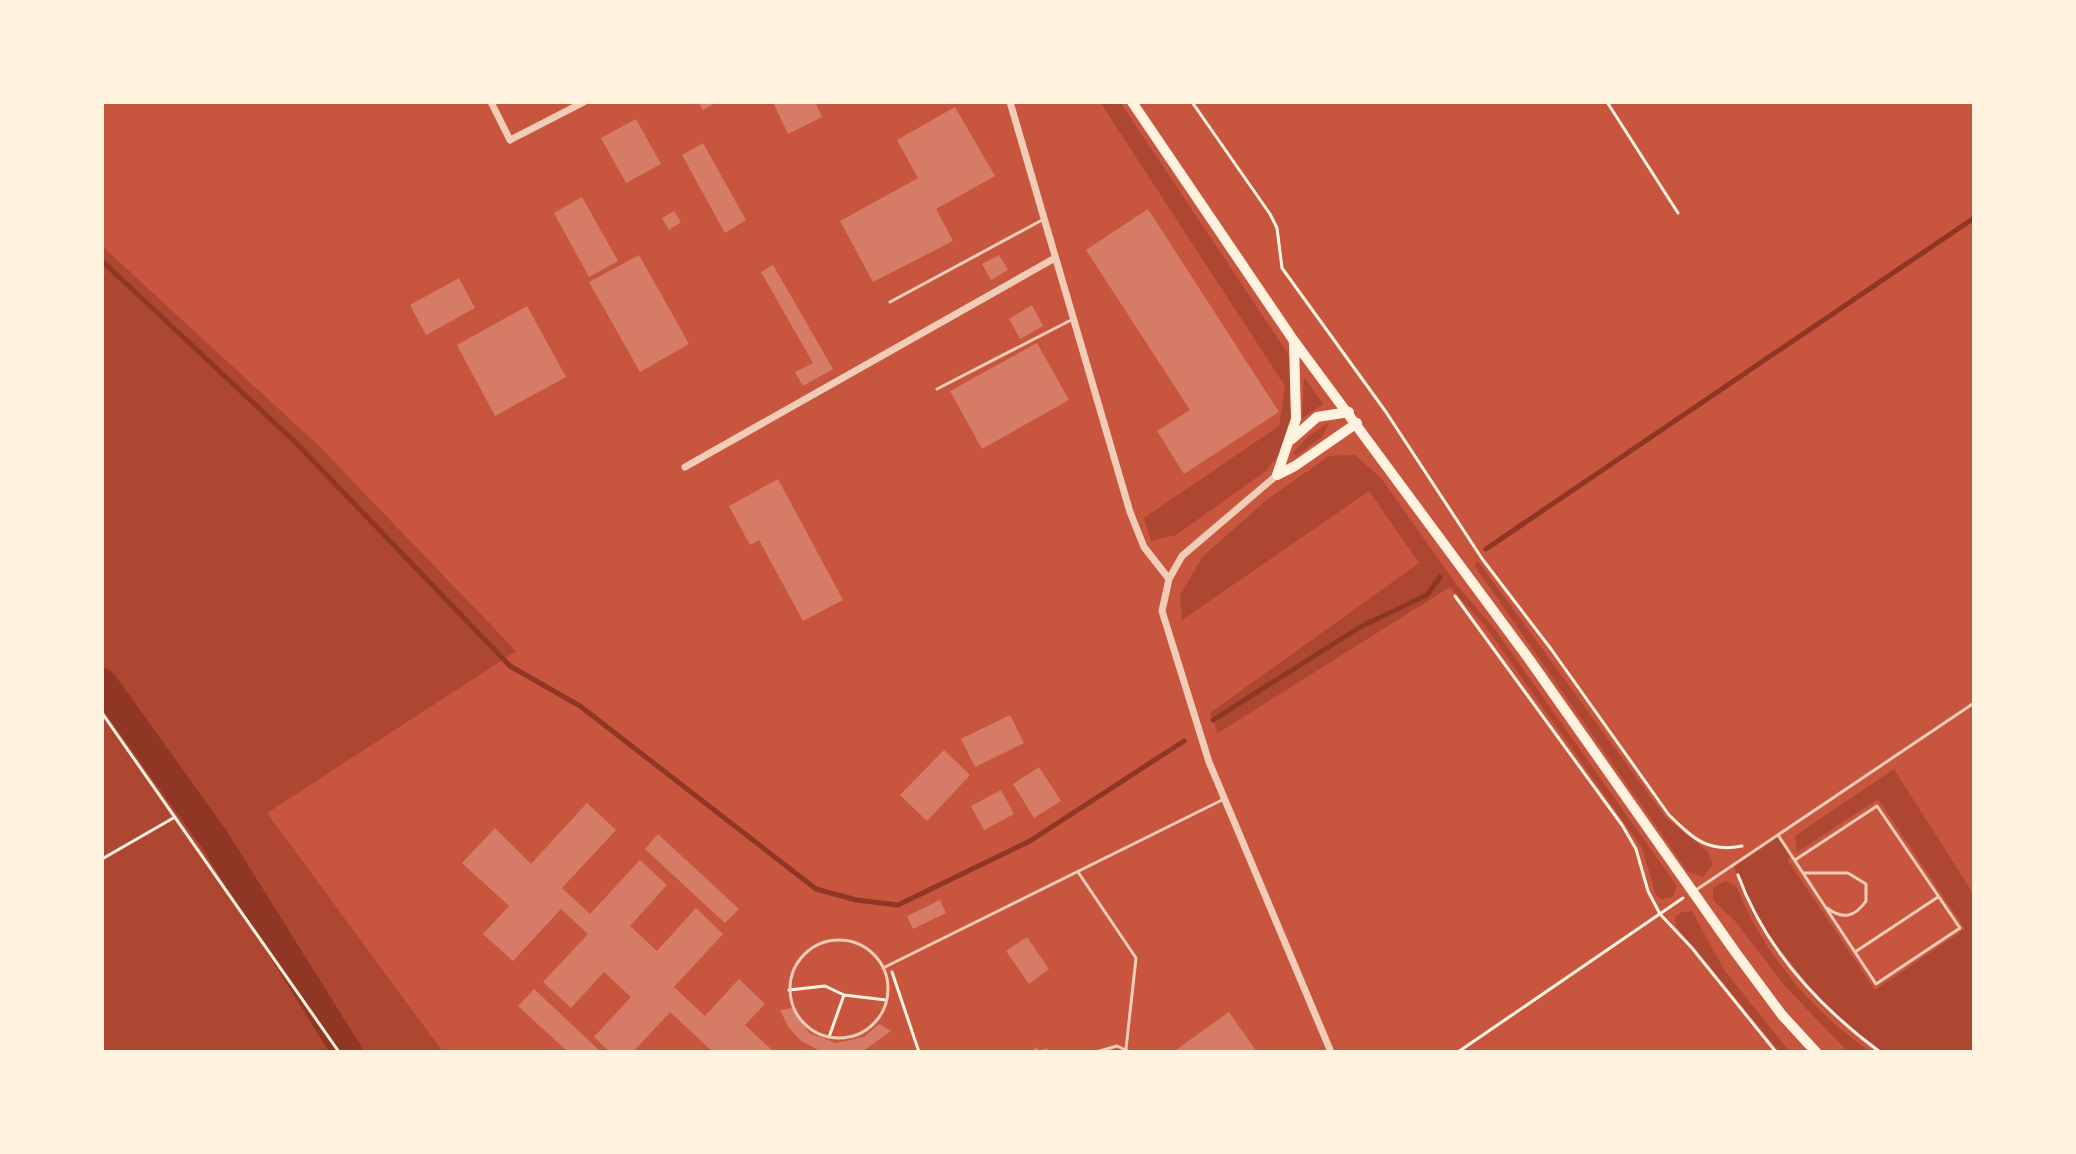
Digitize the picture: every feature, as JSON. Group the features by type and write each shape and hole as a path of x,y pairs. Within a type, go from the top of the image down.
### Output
{"main road":[{"path":"1132,102 1294,341 1357,423 1768,997 1816,1052"},
{"path":"1277,475 1291,439 1297,404 1294,341"},
{"path":"1291,439 1317,417 1349,412"},
{"path":"1277,475 1357,423"}],"street":[{"path":"492,104 510,140 584,102"},
{"path":"1010,102 1130,512 1144,547 1169,579"},
{"path":"685,467 1055,258"},
{"path":"1277,475 1182,556 1169,579 1162,611 1165,629 1224,799 1331,1052"}],"lane":[{"path":"890,302 1044,219"},
{"path":"937,389 1073,319"},
{"path":"1693,892 1974,703"},
{"path":"883,968 1224,799"},
{"path":"1778,835 1876,984 1960,928 1877,806 1795,860"},
{"path":"1078,872 1136,958 1126,1049"},
{"path":"1803,873 1848,873 1866,884 1866,901 1851,916 1841,916 1824,906"},
{"path":"1855,952 1938,897"},
{"path":"832,940 862,945 883,968 888,983 886,1000 872,1025 859,1034 829,1037 806,1025 792,1003 789,990 792,972 801,957 815,946 832,940"},
{"path":"1096,1052 1107,1046 1130,1052"}],"path":[{"path":"1192,102 1270,214 1277,228 1282,268 1386,412 1483,560 1551,649 1669,815 1692,837 1719,851 1746,845"},
{"path":"1607,102 1678,213"},
{"path":"1455,596 1622,825 1636,849 1648,891 1660,914 1692,948 1776,1052"},
{"path":"102,713 339,1052"},
{"path":"102,859 175,817"},
{"path":"1733,864 1753,916 1780,954 1835,1018 1880,1052"},
{"path":"1458,1052 1693,892"},
{"path":"889,965 919,1052"},
{"path":"789,990 825,986 844,995 886,1000"},
{"path":"829,1037 844,995"}],"shaded area":[{"path":"1100,102 1120,102 1295,364 1292,419 1283,448 1266,471 1176,535 1151,541 1144,518 1279,426 1285,386"},
{"path":"102,246 319,446 516,651 267,813 443,1052 102,1052"},
{"path":"1304,377 1323,404 1302,418"},
{"path":"1329,423 1322,437 1296,456 1293,453 1308,436"},
{"path":"1355,455 1381,478 1456,584 1494,628 1672,879 1677,887 1672,897 1661,899 1656,895 1642,848 1485,626 1450,587 1218,733 1210,713 1419,563 1369,491 1182,620 1180,595 1203,556 1268,499 1329,456"},
{"path":"1478,561 1666,818 1707,851 1713,864 1703,877 1688,872 1474,565"},
{"path":"1894,769 1974,895 1974,1052 1880,1052 1835,1018 1753,916 1733,864 1778,835 1792,856 1787,859 1875,990 1965,929 1878,799 1797,852 1795,836"},
{"path":"1725,881 1737,887 1760,934 1792,979 1829,1019 1871,1052 1846,1050 1784,985 1735,921 1713,900 1713,888"},
{"path":"1692,911 1724,970 1790,1052 1780,1052 1676,926 1675,917"}],"building":[{"path":"698,102 717,102 703,110"},
{"path":"773,102 815,102 822,117 788,134"},
{"path":"955,107 995,176 936,209 953,241 873,282 840,221 918,178 897,140"},
{"path":"636,119 661,164 626,183 601,138"},
{"path":"703,143 746,220 725,233 682,155"},
{"path":"582,197 618,261 589,277 554,213"},
{"path":"1148,209 1279,412 1184,474 1157,431 1190,410 1086,250"},
{"path":"674,211 681,222 669,230 662,218"},
{"path":"639,255 689,344 640,372 589,282"},
{"path":"999,255 1008,270 991,280 982,264"},
{"path":"773,265 833,369 803,386 795,372 813,363 761,272"},
{"path":"459,278 475,308 426,335 410,305"},
{"path":"1032,305 1043,326 1020,339 1009,319"},
{"path":"527,306 566,377 495,416 457,345"},
{"path":"1037,343 1069,400 982,449 950,391"},
{"path":"778,479 843,600 803,621 759,540 750,545 729,506"},
{"path":"1010,715 1024,743 975,767 961,739"},
{"path":"944,750 970,775 927,821 900,795"},
{"path":"1039,767 1061,801 1034,818 1013,784"},
{"path":"1001,790 1014,814 984,830 971,806"},
{"path":"587,803 616,830 562,888 590,914 640,860 667,885 630,926 657,951 696,908 723,934 674,987 705,1016 739,979 765,1004 745,1025 774,1052 713,1052 670,1012 633,1052 610,1052 594,1037 631,997 604,972 571,1008 543,982 588,934 561,909 513,961 483,934 509,906 462,863 495,828 531,864"},
{"path":"658,834 739,909 725,923 645,849"},
{"path":"940,900 946,913 913,929 907,916"},
{"path":"1027,937 1049,969 1029,984 1006,951"},
{"path":"534,989 601,1052 568,1052 518,1006"},
{"path":"792,1008 809,1033 836,1043 864,1037 879,1024 891,1031 862,1052 822,1052 801,1041 789,1028 780,1010"},
{"path":"1229,1012 1257,1052 1173,1052"},
{"path":"1037,1047 1039,1051 1046,1048 1053,1052 1030,1052"}],"waterway":[{"path":"1486,549 1974,218"},
{"path":"102,261 295,442 510,666 580,706 816,889 856,900 898,905 1030,841 1184,741"},
{"path":"1213,720 1360,627 1427,595 1440,577"},
{"path":"102,683 214,839 347,1052"}]}
